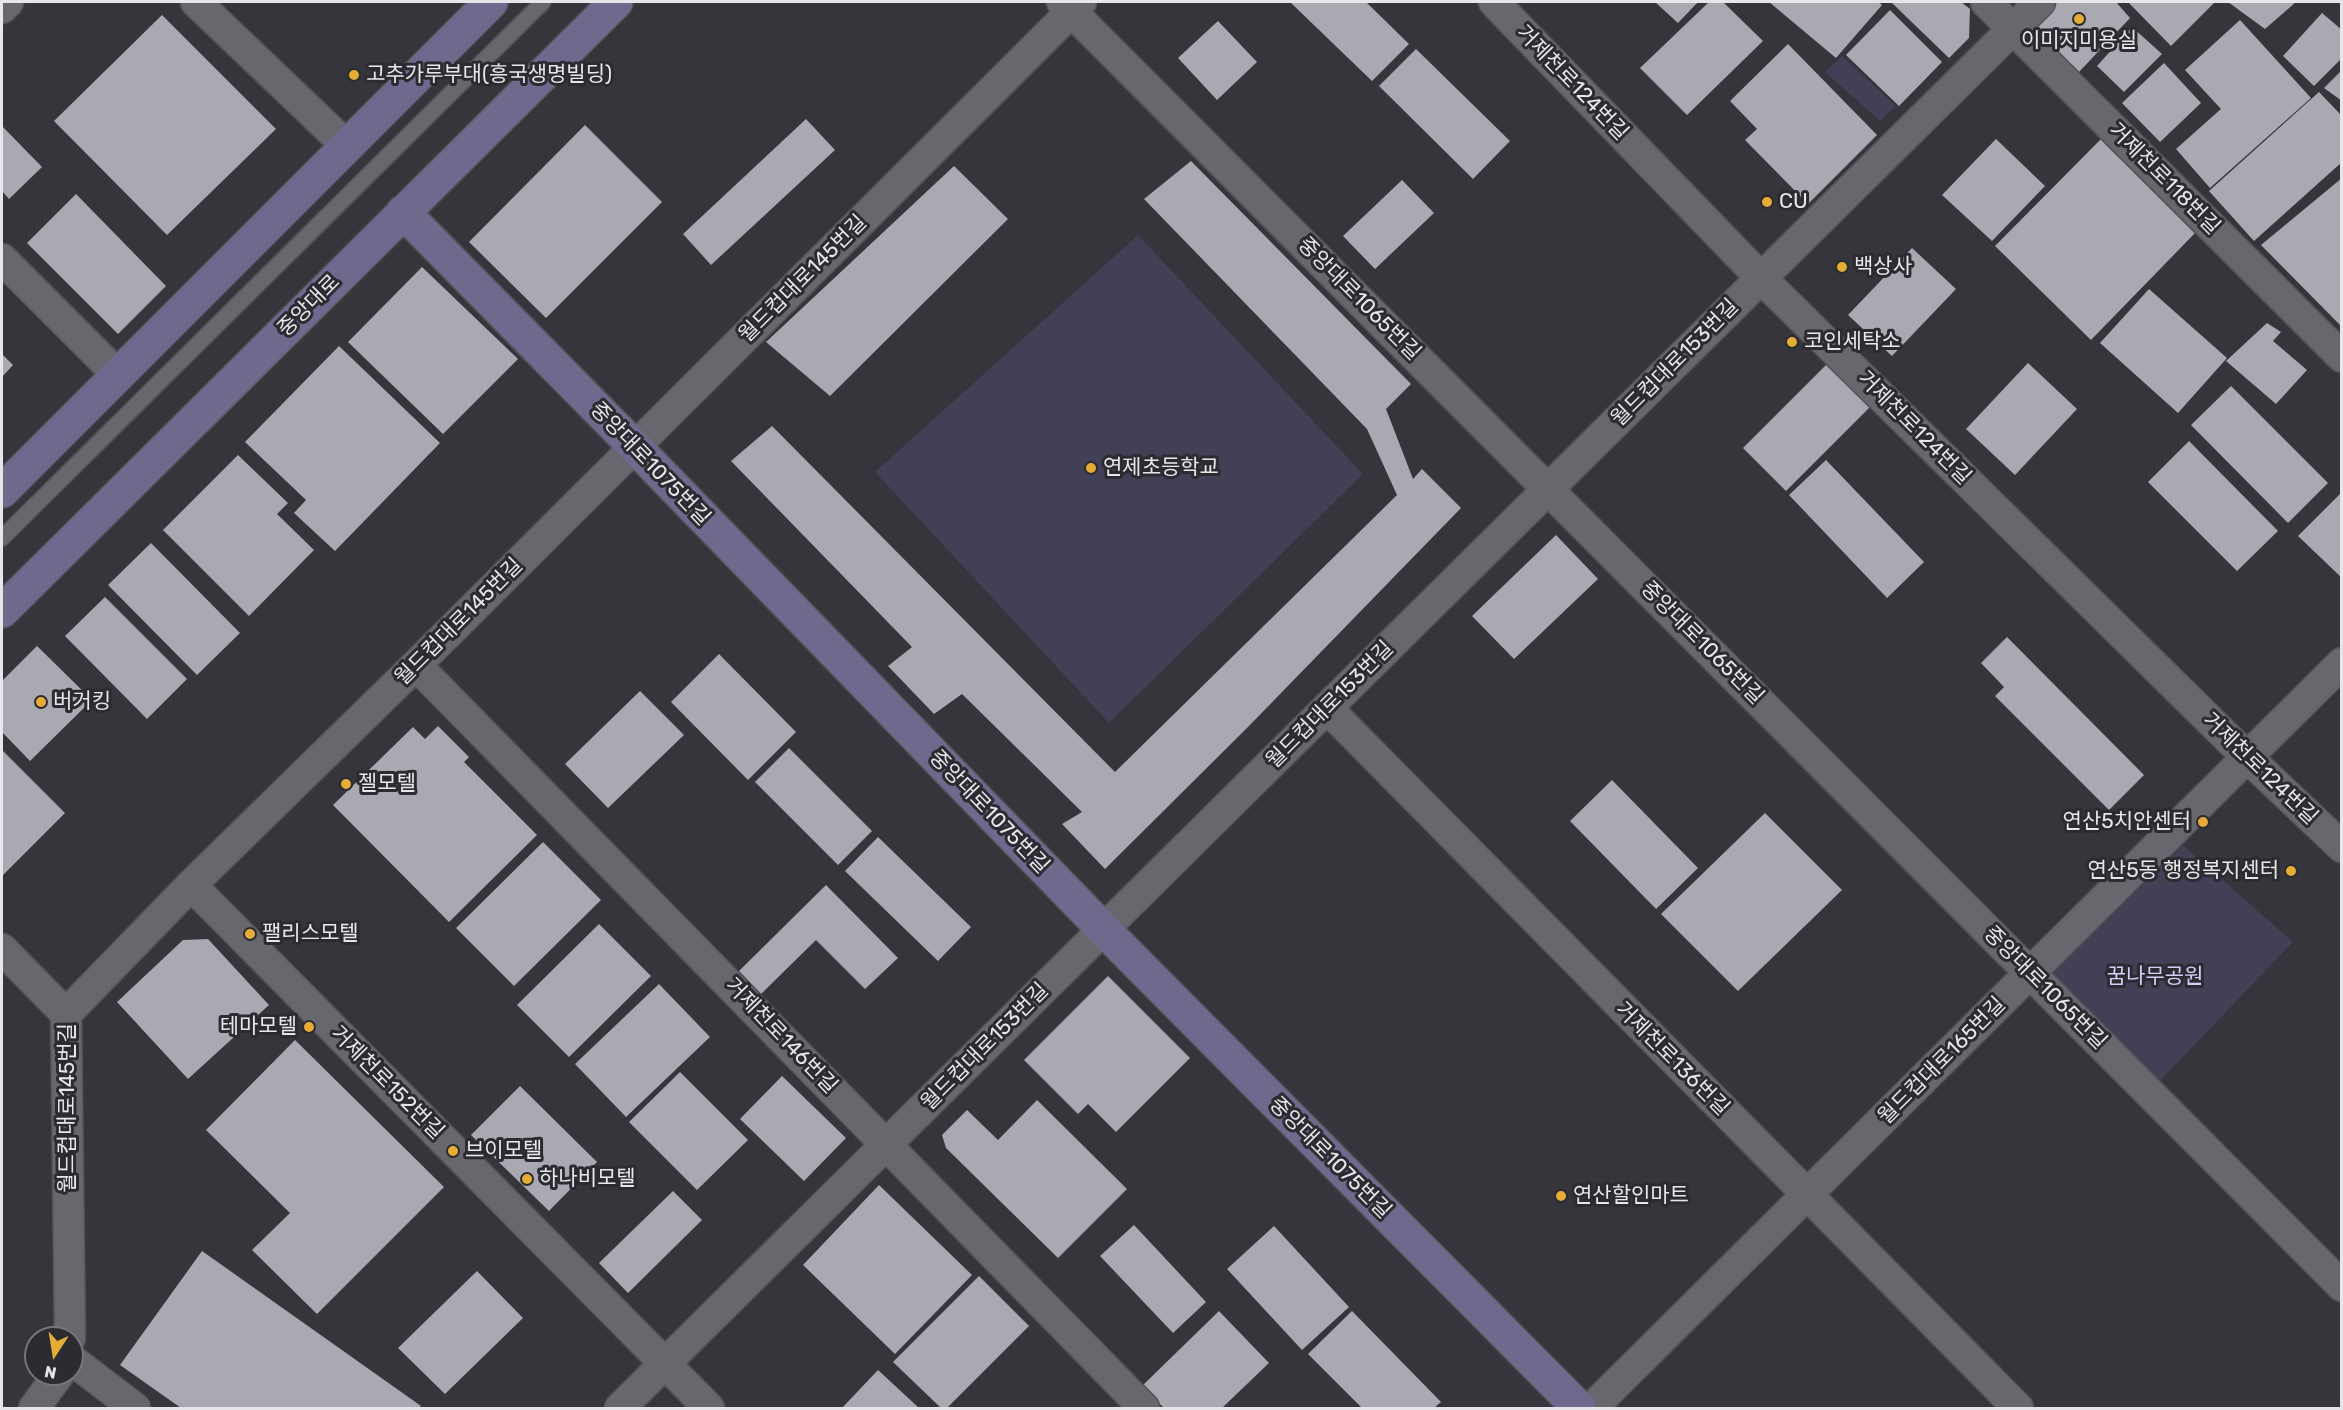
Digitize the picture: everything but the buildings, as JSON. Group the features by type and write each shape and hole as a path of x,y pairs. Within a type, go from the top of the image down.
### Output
{"street":[{"path":"2,8 8,2"},
{"path":"196,2 348,147"},
{"path":"2,491 491,2"},
{"name":"중앙대로","path":"2,611 616,2"},
{"name":"거제천로124번길","path":"1494,2 1761,278 2247,757 2342,847"},
{"name":"거제천로118번길","path":"1986,2 2342,357"},
{"name":"월드컵대로153번길","path":"620,1408 2040,2"},
{"name":"월드컵대로145번길","path":"70,1326 66,1014 191,885 635,447 1071,5"},
{"name":"중앙대로1065번길","path":"1071,5 1548,489 2342,1286"},
{"name":"중앙대로1075번길","path":"403,213 635,447 1104,930 1579,1408"},
{"path":"2,259 117,374"},
{"name":"월드컵대로165번길","path":"1592,1408 2342,663"},
{"name":"거제천로146번길","path":"416,665 1144,1408"},
{"name":"거제천로136번길","path":"1327,708 1806,1196 2018,1408"},
{"name":"거제천로152번길","path":"191,885 709,1408"},
{"path":"2,949 66,1014"},
{"path":"84,1369 135,1408"},
{"path":"34,1408 50,1386"}],"lane":[{"path":"2,538 543,2"}],"green space":[{"path":"1842,56 1896,106 1880,121 1825,72"},
{"path":"1138,235 1363,474 1109,723 875,472"},
{"name":"꿈나무공원","path":"2183,845 2293,942 2156,1085 2049,977"}],"place":[{"name":"이미지미용실","path":"2079,19"},
{"name":"고추가루부대(흥국생명빌딩)","path":"354,75"},
{"name":"CU","path":"1767,202"},
{"name":"백상사","path":"1842,267"},
{"name":"코인세탁소","path":"1792,342"},
{"name":"연제초등학교","path":"1091,468"},
{"name":"버거킹","path":"41,702"},
{"name":"젤모텔","path":"346,784"},
{"name":"연산5치안센터","path":"2203,822"},
{"name":"연산5동 행정복지센터","path":"2291,871"},
{"name":"팰리스모텔","path":"250,934"},
{"name":"테마모텔","path":"309,1027"},
{"name":"브이모텔","path":"453,1151"},
{"name":"하나비모텔","path":"527,1179"},
{"name":"연산할인마트","path":"1561,1196"}]}
